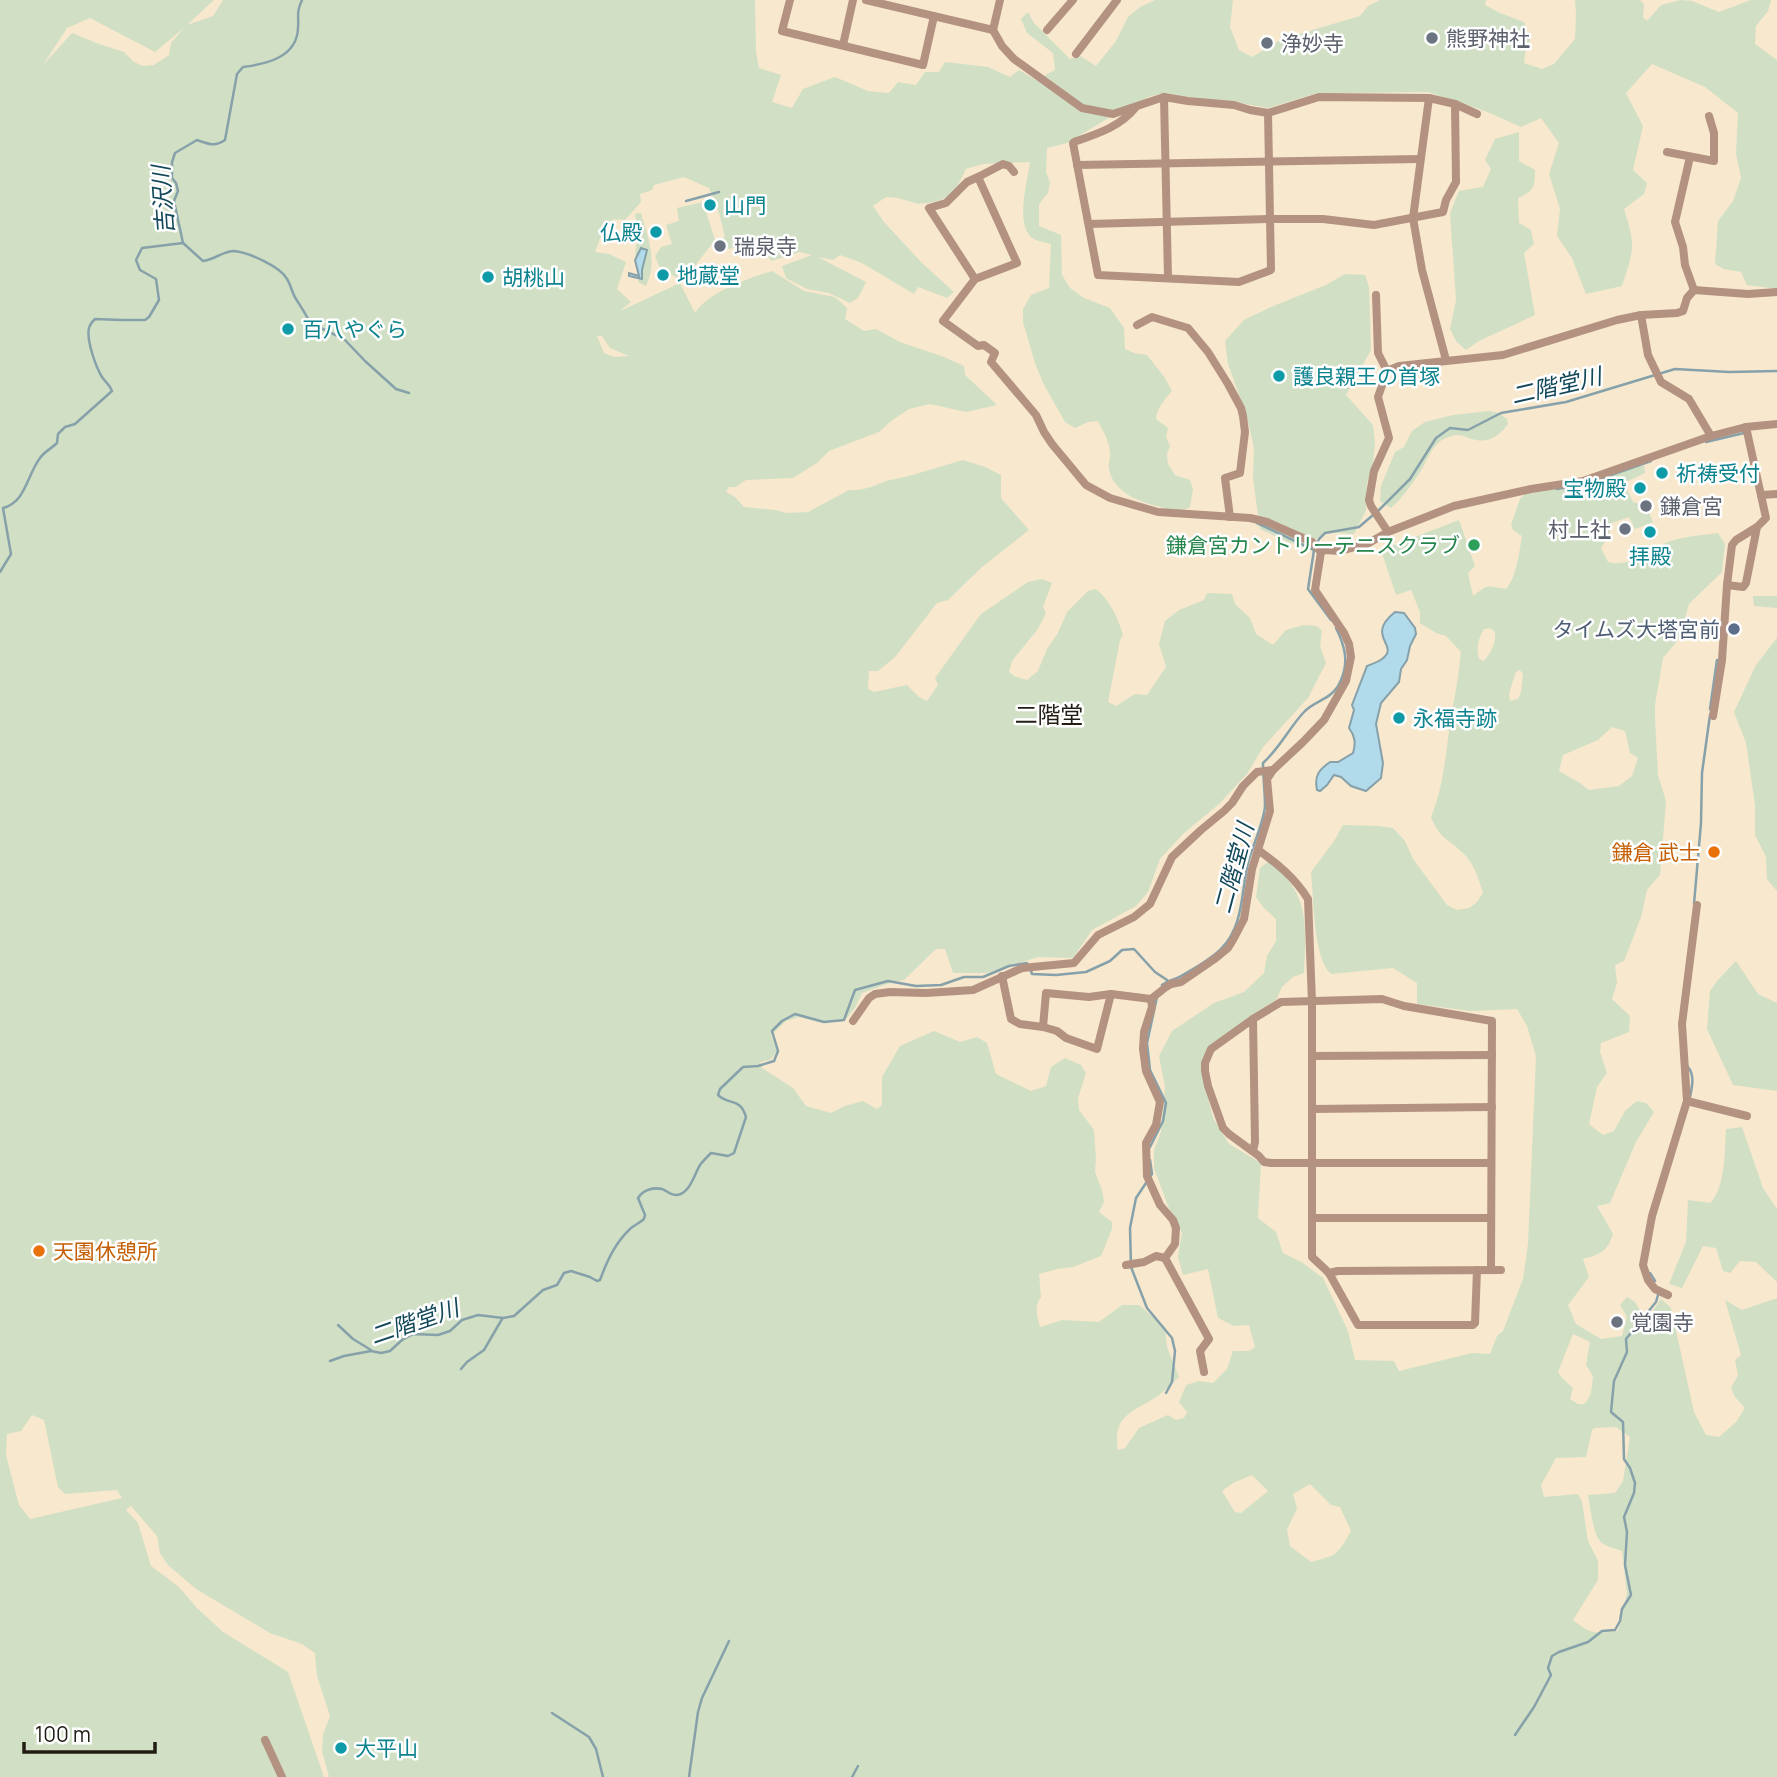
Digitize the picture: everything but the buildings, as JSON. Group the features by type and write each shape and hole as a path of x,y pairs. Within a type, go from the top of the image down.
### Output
{"street":[{"path":"790,0 782,32 923,65 934,16"},
{"path":"843,45 853,0"},
{"path":"866,0 993,30"},
{"path":"1000,0 993,30 1002,46 1014,59 1082,108 1113,114 1164,97 1234,105 1268,113 1319,97 1429,98 1455,104 1477,114"},
{"path":"1046,30 1073,0"},
{"path":"1076,54 1117,0"},
{"path":"1164,97 1168,278"},
{"path":"1429,98 1413,218 1422,270 1446,360"},
{"path":"1089,223 1323,219 1374,225 1443,212 1456,182 1455,104"},
{"path":"1136,107 1106,130 1074,142 1098,275 1239,282 1271,270 1268,113"},
{"path":"1667,152 1714,161 1714,133 1709,116"},
{"path":"1690,157 1675,222 1694,290"},
{"path":"1077,164 1420,159"},
{"path":"975,279 929,208 946,203 967,182 1003,164 1014,172"},
{"path":"978,177 1017,263 975,279 943,321 978,346 984,345 995,353 991,362 1036,415 1052,444 1086,485 1110,498 1158,512 1250,518 1267,522 1312,542 1321,552"},
{"path":"1694,290 1748,295 1777,292"},
{"path":"1387,371 1399,366 1503,355 1617,320 1641,315 1677,313 1683,311 1686,298 1694,290"},
{"path":"1376,295 1378,353 1387,371 1378,397 1389,438 1374,471 1369,500 1388,532"},
{"path":"1641,315 1648,355 1661,382 1689,399 1711,436"},
{"path":"1137,325 1152,317 1188,328 1208,352 1241,408 1245,432 1240,472 1225,478 1230,517"},
{"path":"1321,552 1340,551 1367,544 1388,532 1454,506 1583,481 1711,436 1746,427 1777,424"},
{"path":"1713,716 1722,660 1732,545 1766,518 1746,427"},
{"path":"1761,495 1777,494"},
{"path":"1727,585 1743,587 1746,583 1757,527"},
{"path":"1166,1258 1175,1244 1176,1228 1173,1220 1160,1205 1146,1176 1146,1143 1156,1125 1160,1102 1146,1071 1144,1032 1155,996 1171,984 1181,982 1228,948 1244,919 1252,869 1270,811 1268,779 1273,770 1324,720 1346,681 1351,657 1344,633 1315,590 1321,552"},
{"path":"853,1021 869,998 875,994 973,990 1022,968 1074,964 1098,935 1134,917 1150,904 1172,857 1224,811 1257,772 1273,770"},
{"path":"1258,850 1282,867 1308,899 1312,1002 1312,1257 1329,1273 1357,1325 1473,1325 1477,1270"},
{"path":"1668,1295 1654,1289 1643,1265 1652,1216 1687,1101 1682,1024 1697,905"},
{"path":"1002,976 1011,1019 1020,1024 1057,1031 1066,1038 1097,1049 1111,994"},
{"path":"1043,1027 1046,993 1089,997 1111,994 1155,996"},
{"path":"1491,1163 1264,1162 1220,1125 1205,1071 1207,1056 1211,1049 1280,1002 1382,999 1404,1006 1492,1021 1491,1270"},
{"path":"1252,1151 1255,1142 1253,1019"},
{"path":"1311,1056 1492,1055"},
{"path":"1687,1101 1747,1116"},
{"path":"1312,1109 1492,1107"},
{"path":"1313,1218 1491,1217"},
{"path":"1126,1265 1144,1262 1156,1256 1166,1258"},
{"path":"1166,1258 1209,1339 1200,1351 1204,1371"},
{"path":"1329,1273 1501,1270"},
{"path":"265,1740 282,1777"}],"green space":[{"path":"0,0 214,0 187,25 213,16 223,0 755,0 759,68 781,75 772,102 792,108 803,89 835,77 868,91 889,93 898,82 916,85 925,72 939,72 945,62 988,67 1010,77 1019,70 1036,80 1055,70 1053,53 1027,33 1021,19 1028,12 1034,23 1070,59 1080,56 1096,66 1116,41 1128,17 1155,0 1233,0 1230,27 1239,50 1252,57 1282,39 1360,16 1368,6 1380,0 1486,0 1485,5 1524,22 1530,40 1524,63 1542,69 1554,64 1575,39 1575,0 1640,0 1644,4 1643,17 1647,21 1661,5 1681,0 1692,1 1719,12 1751,0 1771,0 1768,11 1756,26 1755,44 1777,60 1777,289 1747,285 1741,272 1724,269 1715,264 1718,221 1733,201 1741,178 1736,154 1738,113 1705,87 1652,64 1626,93 1643,126 1633,170 1647,183 1644,194 1624,209 1632,240 1629,264 1622,286 1586,294 1572,258 1557,236 1560,209 1549,174 1559,143 1541,118 1521,127 1485,111 1428,92 1311,95 1268,108 1166,93 1151,96 1125,108 1067,143 1047,148 1046,172 1050,182 1048,193 1039,204 1039,226 1061,235 1062,275 1070,288 1084,298 1110,308 1124,328 1125,349 1147,355 1172,391 1159,408 1156,419 1168,428 1168,464 1175,475 1190,480 1193,489 1190,507 1180,510 1146,503 1119,488 1111,476 1109,448 1098,421 1075,428 1065,422 1043,383 1023,322 1023,309 1031,295 1049,288 1051,244 1031,237 1026,230 1023,211 1030,162 983,164 966,169 953,195 935,202 918,204 886,197 873,206 922,263 954,292 947,298 918,287 914,294 862,263 840,255 833,260 818,257 866,282 858,298 850,303 829,293 807,289 786,278 782,266 812,255 800,252 771,261 761,242 720,249 716,244 725,237 709,188 684,177 654,185 652,190 640,194 641,202 625,220 613,219 603,231 595,252 609,254 626,262 617,289 631,302 620,311 680,283 695,313 719,292 772,271 804,291 835,297 847,308 845,319 864,331 876,329 900,342 964,366 965,375 997,405 966,412 930,404 909,409 879,432 829,451 817,463 793,478 746,480 736,487 729,487 726,492 744,507 787,513 808,512 849,490 871,487 963,460 1001,475 1001,498 1029,530 982,567 948,600 937,603 895,657 878,671 869,671 868,689 874,692 907,685 927,701 938,685 935,678 981,614 1028,582 1042,579 1052,583 1043,607 1046,613 1038,629 1012,661 1009,672 1027,680 1038,671 1067,612 1088,591 1096,589 1113,610 1123,635 1108,702 1116,706 1135,694 1147,695 1166,667 1159,644 1165,621 1179,610 1204,600 1207,593 1232,594 1235,604 1250,618 1256,634 1273,645 1286,630 1304,625 1317,626 1322,631 1320,646 1326,663 1308,698 1263,747 1247,774 1160,859 1148,892 1136,906 1092,930 1073,958 1038,957 987,973 953,973 945,949 936,949 904,980 862,993 847,1018 821,1023 799,1017 786,1021 771,1035 777,1051 770,1060 760,1062 762,1068 793,1088 806,1106 831,1113 863,1101 877,1109 882,1105 882,1077 900,1046 934,1031 960,1042 977,1037 987,1043 996,1074 1031,1091 1046,1086 1051,1067 1065,1058 1081,1065 1086,1073 1078,1098 1079,1110 1094,1130 1095,1172 1104,1202 1099,1212 1112,1222 1112,1229 1101,1256 1073,1267 1039,1274 1041,1297 1037,1311 1040,1327 1062,1320 1099,1322 1122,1305 1139,1305 1165,1327 1167,1347 1179,1377 1158,1396 1127,1415 1118,1429 1118,1450 1125,1448 1139,1428 1168,1415 1176,1420 1184,1418 1187,1412 1179,1402 1186,1385 1199,1381 1213,1383 1227,1369 1233,1351 1249,1351 1255,1347 1249,1325 1234,1326 1218,1318 1208,1269 1183,1275 1178,1257 1182,1233 1168,1206 1154,1168 1154,1150 1161,1132 1165,1087 1159,1056 1172,1031 1214,1003 1244,992 1264,973 1267,956 1276,941 1276,919 1256,897 1260,868 1269,861 1282,873 1299,898 1305,925 1304,973 1293,977 1282,987 1276,1000 1211,1047 1205,1086 1213,1118 1229,1144 1261,1163 1258,1218 1276,1232 1283,1253 1303,1263 1323,1278 1348,1331 1355,1360 1394,1361 1399,1371 1472,1353 1490,1354 1497,1336 1503,1331 1523,1279 1528,1244 1536,1056 1527,1026 1517,1009 1470,1011 1417,1004 1417,983 1393,968 1331,974 1325,966 1318,942 1311,872 1343,825 1393,828 1405,841 1413,859 1447,905 1457,910 1469,908 1483,893 1470,861 1441,834 1431,817 1442,778 1461,652 1446,636 1420,623 1420,612 1411,590 1396,595 1381,550 1459,520 1475,566 1468,573 1473,596 1488,586 1506,589 1515,571 1522,536 1513,530 1511,525 1520,499 1528,491 1564,489 1635,465 1644,466 1645,473 1624,483 1633,502 1640,504 1643,510 1650,508 1653,522 1635,529 1629,517 1609,524 1610,535 1601,548 1608,562 1634,560 1674,540 1718,533 1725,544 1722,572 1689,604 1679,639 1663,658 1655,705 1658,775 1666,801 1660,875 1647,890 1641,917 1624,961 1615,965 1617,983 1612,999 1630,1016 1629,1032 1601,1043 1600,1052 1607,1073 1597,1087 1589,1124 1603,1135 1614,1131 1625,1111 1637,1101 1646,1103 1654,1112 1636,1142 1610,1203 1597,1206 1613,1234 1602,1251 1583,1259 1589,1277 1568,1305 1576,1324 1601,1339 1622,1336 1627,1317 1620,1305 1627,1297 1635,1302 1642,1314 1652,1312 1661,1299 1671,1308 1694,1412 1706,1435 1719,1437 1736,1422 1745,1408 1731,1388 1738,1375 1735,1360 1741,1355 1725,1300 1742,1310 1777,1298 1777,1777 329,1777 322,1751 323,1735 330,1716 317,1676 315,1653 302,1644 270,1633 196,1589 168,1565 160,1553 157,1536 131,1506 126,1510 138,1523 151,1566 179,1587 223,1632 288,1672 324,1777 0,1777","holes":["90,18 155,52 184,28 171,43 169,55 154,65 143,66 134,62 124,52 72,33 43,65 67,28","597,336 602,336 610,348 629,356 615,357 604,353","1490,628 1495,632 1492,648 1484,661 1479,659 1478,651 1484,629","1520,670 1523,674 1521,692 1518,699 1510,701 1509,693 1516,672","1612,727 1625,731 1630,753 1638,758 1632,776 1619,786 1589,790 1559,771 1563,755 1598,740","1573,1334 1590,1342 1586,1365 1593,1376 1590,1395 1584,1404 1570,1399 1573,1388 1558,1372","32,1415 44,1420 58,1487 65,1494 117,1490 122,1498 30,1519 19,1505 6,1455 7,1434 21,1431","1616,1427 1630,1437 1623,1481 1615,1493 1588,1495 1592,1519 1600,1541 1622,1551 1627,1593 1618,1631 1594,1632 1573,1620 1598,1580 1598,1561 1588,1541 1582,1502 1578,1494 1544,1497 1541,1485 1556,1458 1586,1457 1592,1430 1595,1428","1252,1475 1268,1491 1241,1513 1235,1512 1222,1491","1310,1484 1331,1505 1340,1507 1351,1531 1336,1553 1311,1562 1290,1546 1287,1530 1297,1508 1293,1494"]},
{"path":"1519,132 1519,161 1535,170 1532,188 1518,198 1519,223 1531,230 1534,244 1524,253 1535,315 1479,341 1466,350 1456,341 1450,329 1456,300 1450,213 1459,191 1483,187 1491,169 1485,160 1495,139"},
{"path":"703,202 715,240 683,281 660,268 655,256 661,247 672,244 666,225 679,221 677,208"},
{"path":"641,213 652,259 646,286 638,282 639,270 635,254 638,233 635,214"},
{"path":"1345,274 1365,275 1369,287 1371,350 1346,395 1373,425 1373,464 1367,483 1366,510 1354,534 1324,532 1306,548 1260,529 1253,479 1254,448 1247,417 1228,364 1225,341 1244,320 1326,285"},
{"path":"1489,411 1499,413 1507,419 1508,424 1498,434 1486,440 1457,435 1440,441 1411,485 1391,508 1380,501 1381,486 1395,452 1404,447 1412,431 1425,422 1453,415"},
{"path":"1753,596 1777,596 1777,608 1754,606"},
{"path":"1777,638 1777,891 1767,879 1766,857 1755,835 1755,805 1746,743 1734,712 1756,665"},
{"path":"1736,961 1758,994 1777,1003 1777,1091 1733,1085 1707,1029 1710,991"},
{"path":"1742,1127 1763,1188 1777,1209 1777,1282 1756,1262 1740,1261 1730,1273 1723,1271 1716,1248 1703,1246 1682,1288 1669,1284 1686,1242 1688,1200 1710,1203 1715,1197 1723,1168 1726,1129"}],"water":[{"path":"641,248 647,250 642,279 629,276 629,273 639,276 635,260"},
{"path":"1395,612 1404,613 1415,628 1416,634 1401,669 1399,682 1381,703 1376,724 1383,763 1381,778 1366,791 1351,786 1341,777 1334,775 1327,785 1320,791 1317,790 1318,773 1330,762 1338,762 1353,753 1354,740 1349,728 1354,710 1352,705 1367,666 1387,654 1383,628"}],"waterway":[{"name":"吉沢川","path":"183,243 174,201 178,191 172,178 175,153 197,140 208,144 225,140 237,74 243,67 262,64 279,57 292,46 296,38 298,11 302,0"},
{"path":"686,201 719,192"},
{"path":"183,243 203,261 234,251 271,265 284,274 310,323 344,339 396,389 409,393"},
{"name":"吉沢川","path":"0,572 11,554 3,508 17,500 40,458 57,443 58,434 65,427 75,424 112,391 103,379 92,353 88,333 91,324 95,319 145,320 149,317 159,300 156,279 140,270 136,260 142,248 183,243"},
{"name":"二階堂川","path":"1378,511 1410,479 1436,438 1450,428 1468,430 1501,413 1566,402 1675,369 1777,371"},
{"path":"1706,442 1744,433"},
{"path":"1588,483 1651,461"},
{"path":"1557,489 1581,485"},
{"name":"二階堂川","path":"1331,620 1308,589 1314,550 1325,533 1359,527 1373,515"},
{"name":"二階堂川","path":"1257,523 1314,550"},
{"name":"二階堂川","path":"1162,985 1212,956 1221,949 1234,930 1248,863 1264,812 1263,763 1304,712 1331,694 1339,684 1345,660 1344,648 1336,628"},
{"path":"1710,709 1717,660"},
{"path":"1694,904 1702,773 1710,715"},
{"name":"二階堂川","path":"1031,971 1032,974 1056,975 1086,972 1110,961 1122,950 1134,949 1155,972 1167,980"},
{"name":"二階堂川","path":"330,1361 371,1351 390,1351 413,1334 438,1335 450,1331 462,1320 478,1315 503,1318 514,1316 543,1290 557,1285 564,1273 571,1271 600,1280 620,1240 644,1219 638,1198 640,1195 655,1188 673,1195 681,1194 711,1153 728,1156 734,1153 746,1117 738,1104 718,1095 720,1089 743,1067 774,1061 778,1051 772,1031 782,1021 795,1014 824,1022 844,1020 855,990 888,981 916,986 941,985 964,977 983,977 1009,966 1028,965"},
{"path":"1150,1147 1163,1121 1166,1103 1150,1070 1147,1043 1157,997"},
{"path":"1688,1067 1692,1077 1690,1097"},
{"path":"1150,1160 1152,1174 1136,1198 1130,1228 1131,1267 1147,1308 1172,1338 1175,1351 1172,1382 1166,1393"},
{"path":"1650,1273 1655,1281"},
{"path":"1515,1735 1551,1675 1548,1668 1552,1656 1588,1642 1602,1631 1615,1630 1622,1609 1631,1595 1625,1565 1627,1532 1624,1517 1634,1493 1635,1483 1624,1459 1623,1422 1611,1412 1614,1381 1627,1352 1626,1339 1656,1302 1658,1295"},
{"path":"461,1369 484,1350 502,1319"},
{"path":"338,1325 353,1339 371,1350"},
{"path":"689,1777 702,1698 729,1641"},
{"path":"552,1713 589,1737 596,1749 603,1777"},
{"path":"852,1777 858,1766"}],"place":[{"name":"熊野神社","path":"1432,38"},
{"name":"浄妙寺","path":"1267,43"},
{"name":"山門","path":"710,205"},
{"name":"仏殿","path":"656,232"},
{"name":"瑞泉寺","path":"720,246"},
{"name":"地蔵堂","path":"663,275"},
{"name":"胡桃山","path":"488,277"},
{"name":"百八やぐら","path":"288,329"},
{"name":"護良親王の首塚","path":"1279,376"},
{"name":"祈祷受付","path":"1662,473"},
{"name":"宝物殿","path":"1640,488"},
{"name":"鎌倉宮","path":"1646,506"},
{"name":"村上社","path":"1625,529"},
{"name":"拝殿","path":"1650,532"},
{"name":"鎌倉宮カントリーテニスクラブ","path":"1474,545"},
{"name":"タイムズ大塔宮前","path":"1734,629"},
{"name":"永福寺跡","path":"1399,718"},
{"name":"鎌倉 武士","path":"1714,852"},
{"name":"天園休憩所","path":"39,1251"},
{"name":"覚園寺","path":"1617,1322"},
{"name":"大平山","path":"341,1748"}],"district":[{"name":"二階堂","path":"1049,714"}]}
